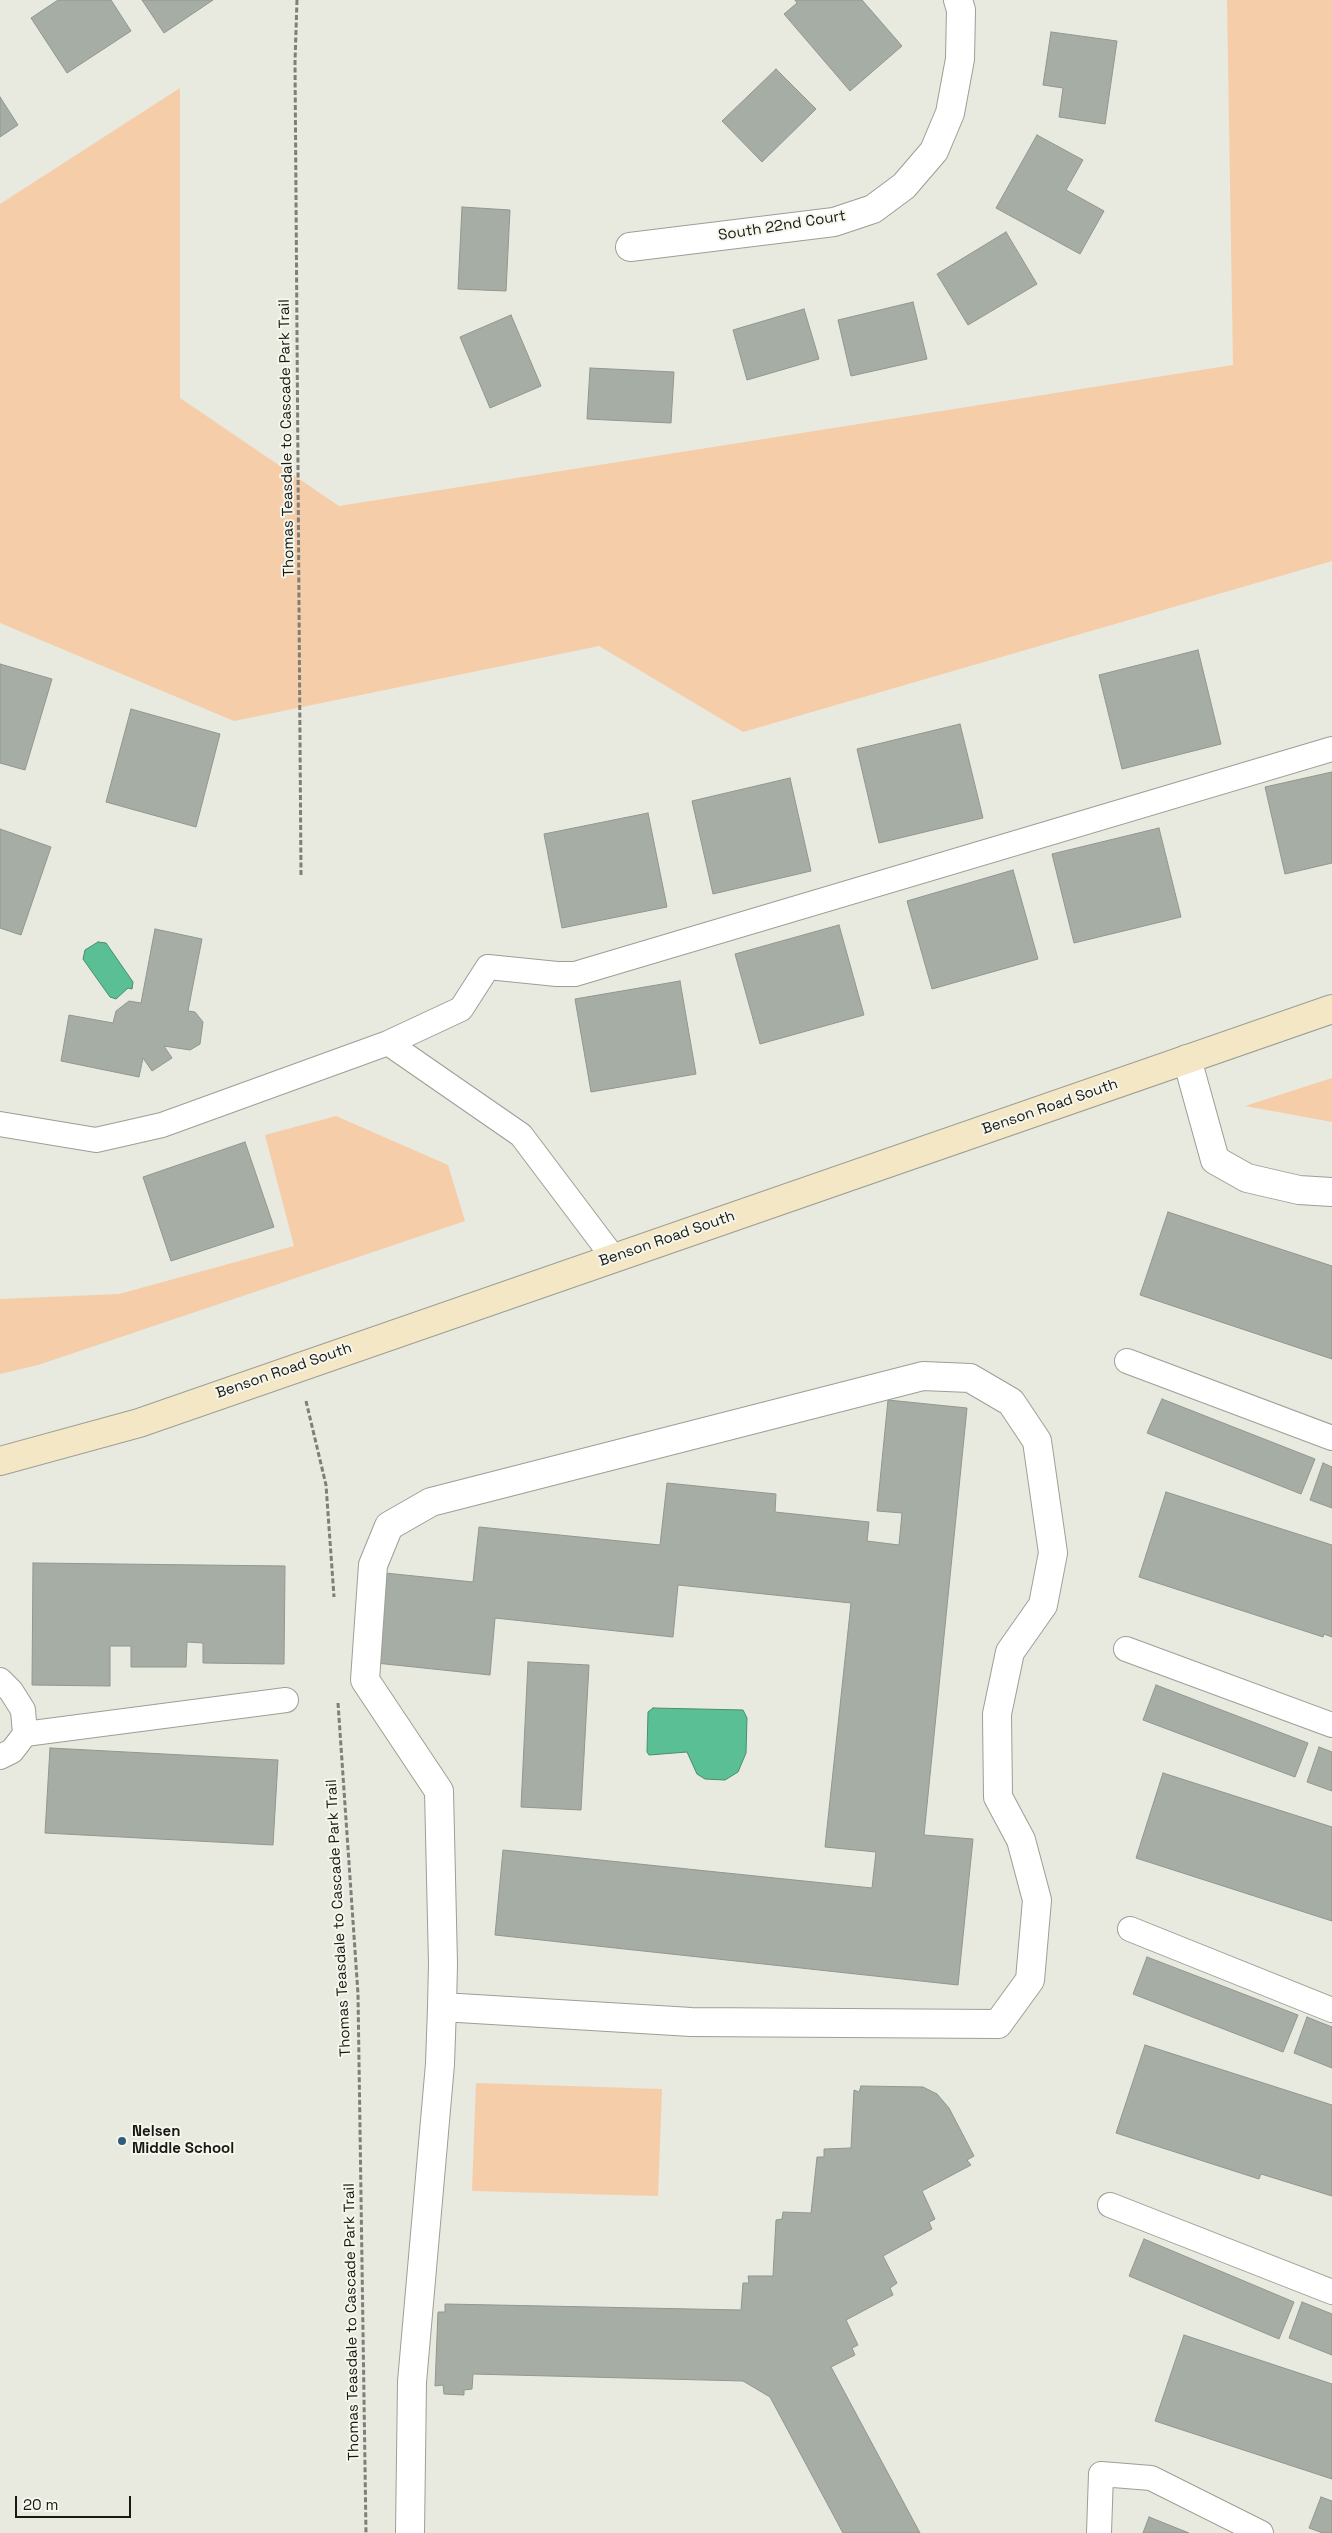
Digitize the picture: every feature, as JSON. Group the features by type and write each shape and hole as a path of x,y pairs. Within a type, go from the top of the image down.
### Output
{"street":[{"name":"South 22nd Court","path":"630,247 834,222 873,209 904,186 934,151 950,113 960,59 961,10 958,0"},
{"name":"Benson Road South","path":"0,1461 139,1423 298,1366 1332,1009"},
{"path":"1186,1059 1215,1160 1247,1178 1299,1190 1332,1192"},
{"path":"410,2533 412,2382 440,2064 443,1964 439,1791 365,1680 373,1565 389,1526 430,1502 923,1376 970,1378 1011,1402 1037,1441 1053,1553 1043,1605 1010,1652 997,1714 998,1796 1021,1840 1037,1900 1030,1980 998,2024 691,2022 442,2007"}],"lane":[{"path":"0,1124 96,1140 162,1125 388,1043 461,1008 488,967 575,974 1332,749"},
{"path":"388,1043 521,1135 613,1257"},
{"path":"1126,1360 1332,1438"},
{"path":"1126,1649 1332,1725"},
{"path":"0,1680 11,1690 23,1710 25,1734 12,1751 0,1757"},
{"path":"25,1734 286,1700"},
{"path":"1130,1929 1332,2010"},
{"path":"1110,2205 1332,2292"},
{"path":"1099,2533 1101,2474 1150,2478 1261,2533"}],"path":[{"name":"Thomas Teasdale to Cascade Park Trail","path":"297,0 295,62 302,875"},
{"path":"298,1366 326,1485 334,1606"},
{"name":"Thomas Teasdale to Cascade Park Trail","path":"338,1699 358,1994 366,2533"}],"shaded area":[{"path":"1227,0 1332,0 1332,561 743,732 599,646 234,721 0,623 0,204 180,88 180,398 339,506 1233,365"},
{"path":"98,942 106,943 133,982 132,989 128,988 116,999 110,997 83,959 85,950"},
{"path":"1332,1078 1332,1122 1245,1106"},
{"path":"336,1116 448,1165 465,1221 38,1365 0,1374 0,1299 119,1294 294,1246 265,1135"},
{"path":"653,1708 743,1710 747,1718 746,1753 738,1772 725,1780 705,1779 697,1774 687,1752 649,1755 647,1752 648,1712"},
{"path":"476,2083 662,2089 658,2196 472,2191"}],"building":[{"path":"58,0 111,0 131,31 67,73 31,18"},
{"path":"142,0 213,0 164,33"},
{"path":"795,0 862,0 902,46 850,91 784,14 797,3"},
{"path":"1051,32 1117,41 1105,124 1059,117 1063,88 1043,85"},
{"path":"776,69 816,109 762,162 722,121"},
{"path":"0,97 18,125 0,137"},
{"path":"1037,135 1083,160 1066,190 1104,211 1080,254 996,208"},
{"path":"462,207 510,210 506,291 458,289"},
{"path":"1006,232 1037,284 968,325 937,274"},
{"path":"913,302 927,359 851,376 838,320"},
{"path":"804,309 819,359 747,380 733,330"},
{"path":"511,315 541,386 490,408 460,337"},
{"path":"590,368 674,372 671,423 587,419"},
{"path":"1198,650 1221,744 1122,769 1099,675"},
{"path":"0,664 52,679 25,770 0,763"},
{"path":"131,709 220,734 196,827 106,802"},
{"path":"960,724 983,818 879,843 857,749"},
{"path":"1332,772 1332,863 1285,874 1265,787"},
{"path":"790,778 811,871 713,894 692,801"},
{"path":"648,813 667,907 562,928 544,834"},
{"path":"1159,828 1181,917 1074,943 1052,854"},
{"path":"0,829 51,847 21,935 0,928"},
{"path":"1013,870 1038,959 932,989 907,901"},
{"path":"839,925 864,1015 760,1044 735,954"},
{"path":"155,929 202,939 188,1011 195,1012 203,1022 200,1044 190,1050 164,1046 172,1058 152,1071 143,1058 139,1077 61,1061 69,1015 113,1023 116,1011 129,1001 141,1003"},
{"path":"680,981 696,1074 591,1092 575,999"},
{"path":"245,1142 274,1227 171,1261 143,1177"},
{"path":"1168,1212 1332,1266 1332,1359 1140,1295"},
{"path":"1162,1399 1315,1459 1301,1494 1147,1433"},
{"path":"888,1400 967,1408 924,1835 973,1839 958,1985 495,1935 503,1850 872,1888 876,1852 825,1847 851,1603 678,1585 673,1637 495,1618 490,1675 376,1663 385,1573 473,1582 479,1527 660,1545 667,1483 776,1494 775,1512 869,1522 867,1541 899,1545 902,1513 877,1511"},
{"path":"1323,1463 1332,1467 1332,1508 1310,1500"},
{"path":"1166,1492 1332,1545 1332,1637 1324,1634 1323,1637 1139,1577"},
{"path":"33,1563 285,1566 284,1664 203,1663 203,1643 187,1642 186,1667 131,1667 131,1646 110,1646 110,1686 32,1685"},
{"path":"528,1662 589,1665 581,1810 521,1807"},
{"path":"1156,1685 1308,1743 1295,1777 1143,1720"},
{"path":"1319,1747 1332,1752 1332,1791 1307,1782"},
{"path":"50,1748 278,1760 273,1845 45,1833"},
{"path":"1163,1773 1332,1827 1332,1921 1136,1858"},
{"path":"1147,1957 1298,2015 1283,2052 1133,1994"},
{"path":"1307,2017 1332,2027 1332,2068 1294,2053"},
{"path":"1145,2045 1332,2105 1332,2196 1261,2174 1259,2179 1116,2133"},
{"path":"861,2086 923,2087 937,2094 949,2108 974,2156 967,2160 971,2165 922,2191 935,2219 929,2222 932,2229 883,2256 897,2283 890,2288 893,2295 846,2320 858,2345 852,2348 855,2355 831,2367 920,2533 843,2533 770,2397 743,2381 473,2374 472,2389 464,2390 464,2395 444,2394 443,2385 435,2386 438,2312 445,2312 445,2304 741,2310 743,2283 749,2283 748,2276 773,2276 776,2220 782,2219 783,2212 811,2213 817,2157 824,2157 824,2149 851,2148 854,2090 859,2092"},
{"path":"1144,2239 1294,2302 1279,2339 1129,2276"},
{"path":"1302,2302 1332,2314 1332,2355 1289,2338"},
{"path":"1184,2335 1332,2384 1332,2479 1155,2421"},
{"path":"1321,2497 1332,2501 1332,2533 1323,2533 1309,2528"},
{"path":"1149,2517 1189,2533 1143,2533"}],"place":[{"name":"Nelsen Middle School","path":"122,2141"}]}
